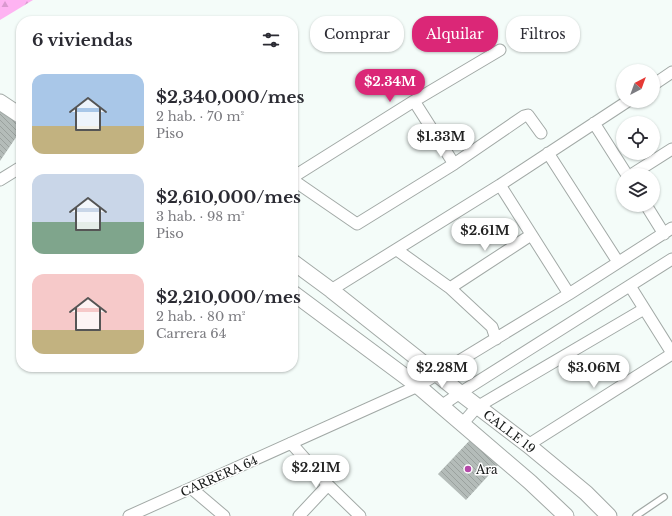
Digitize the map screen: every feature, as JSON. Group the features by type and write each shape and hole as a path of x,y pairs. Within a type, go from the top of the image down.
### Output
{"main road":[{"path":"0,102 16,113"},
{"name":"CALLE 19","path":"298,266 438,374 460,394 528,445 586,493 609,516"},
{"path":"298,297 418,386 530,482 566,516"}],"street":[{"path":"298,174 414,101 500,50"},
{"path":"660,81 671,75"},
{"path":"414,101 454,164"},
{"path":"331,290 500,185 617,108"},
{"path":"298,183 357,224 454,164 526,115 528,115 541,133"},
{"path":"594,123 623,168"},
{"path":"642,168 672,149"},
{"path":"548,153 618,262"},
{"path":"0,180 16,170"},
{"path":"500,185 569,294"},
{"path":"652,212 668,231"},
{"name":"CARRERA 64","path":"130,516 418,386 569,294 668,231"},
{"path":"450,288 531,235"},
{"path":"397,250 450,288 492,327 496,339"},
{"path":"441,406 672,259"},
{"path":"528,445 672,354 630,286"},
{"path":"462,424 477,407 644,309"},
{"path":"291,443 328,485 360,516"},
{"path":"299,516 328,485"},
{"path":"191,488 224,516"}],"lane":[{"path":"636,516 664,497"}],"green space":[{"path":"0,0 33,0 0,20"}],"building":[{"path":"0,110 16,121 16,137 0,161"},
{"name":"Ara","path":"471,439 499,464 466,500 438,474"}],"place":[{"name":"Ara","path":"468,469"}]}
